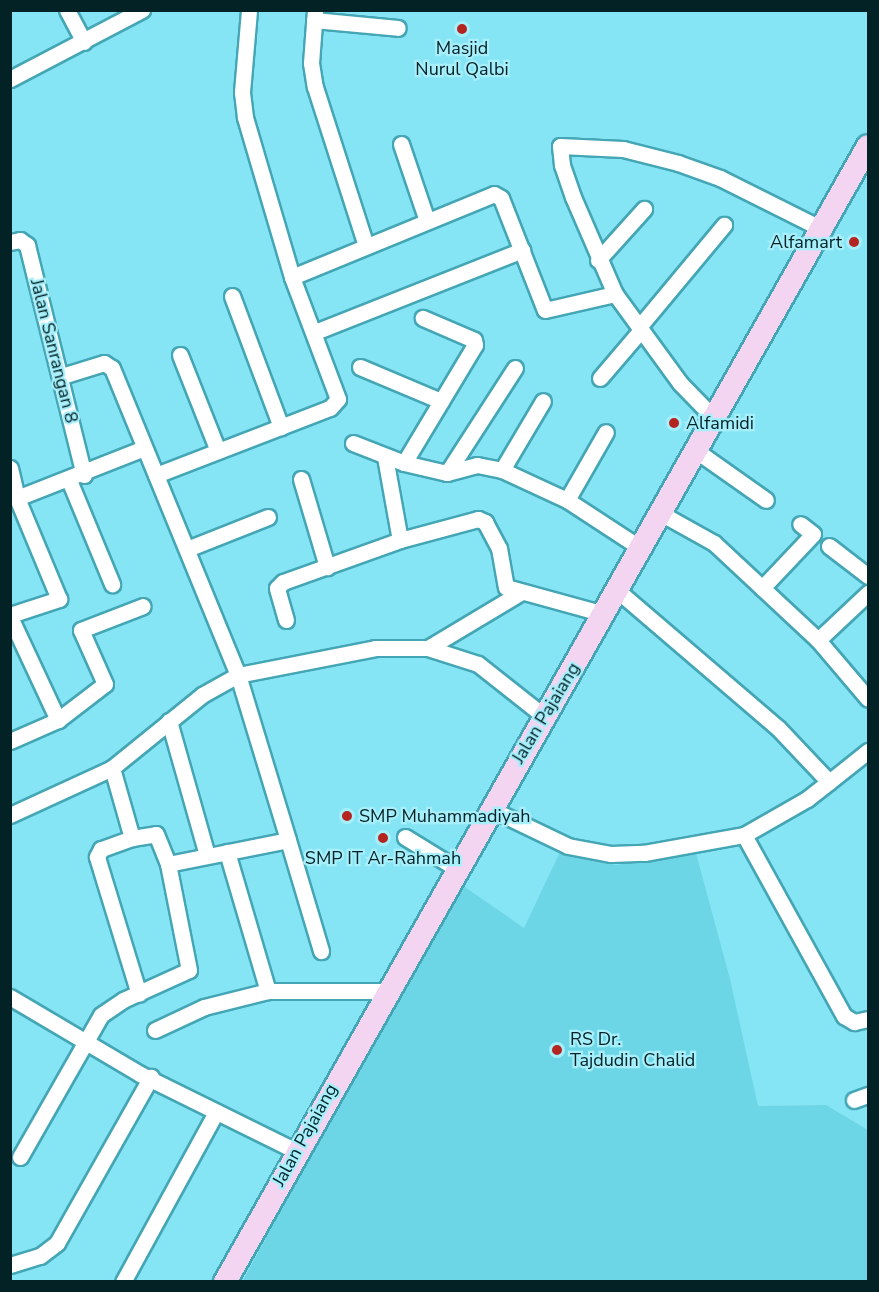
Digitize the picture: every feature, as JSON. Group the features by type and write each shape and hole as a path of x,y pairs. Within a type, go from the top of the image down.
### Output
{"main road":[{"name":"Jalan Pajaiang","path":"225,1281 387,991 698,452 868,146"}],"street":[{"path":"67,10 84,42"},
{"path":"10,80 142,10"},
{"path":"156,475 330,408 338,399 315,332 292,277 243,106 249,10"},
{"path":"366,246 315,87 314,15 398,28"},
{"path":"401,144 427,221"},
{"path":"715,419 680,383 615,294 598,260 562,165 562,144 622,149 678,163 720,178 822,229"},
{"path":"292,277 497,194 545,309 615,294"},
{"path":"598,260 644,209"},
{"path":"600,378 724,225"},
{"name":"Jalan Sanrangan 8","path":"10,242 20,240 27,245 62,376 77,478 112,584"},
{"path":"315,332 522,250"},
{"path":"232,296 281,427"},
{"path":"404,463 475,341 423,318"},
{"path":"180,355 218,451"},
{"path":"62,376 108,363 238,675 321,951"},
{"path":"360,367 441,401"},
{"path":"447,473 515,368"},
{"path":"502,470 543,401"},
{"path":"567,500 606,432"},
{"path":"353,443 385,457 447,473 477,465 502,470 567,500 642,549"},
{"path":"17,498 77,478 144,448"},
{"path":"698,452 766,500"},
{"path":"385,457 400,540"},
{"path":"10,468 17,498 59,598 10,616 58,720"},
{"path":"301,478 327,567"},
{"path":"662,514 709,539 818,640 868,697"},
{"path":"187,549 268,517"},
{"path":"286,620 279,585 400,540 472,519 482,520 499,548 503,582 520,593 604,614"},
{"path":"762,588 813,534 800,524"},
{"path":"829,546 868,576"},
{"path":"618,591 778,728 829,782"},
{"path":"818,640 868,592"},
{"path":"428,648 520,593"},
{"path":"10,741 58,720 105,684 81,630 143,606"},
{"path":"10,814 112,768 202,695 238,675 375,648 428,648 478,664 545,717"},
{"path":"169,721 207,855"},
{"path":"491,809 568,846 611,854 644,853 744,835 807,799 868,751"},
{"path":"112,768 132,838"},
{"path":"20,1157 86,1042 110,1007 183,976 190,966 168,864 156,834 132,838 101,849 97,856 139,994"},
{"path":"744,835 844,1016 854,1022 868,1019"},
{"path":"405,837 457,869"},
{"path":"168,864 288,840"},
{"path":"227,852 268,991"},
{"path":"155,1030 204,1006 268,991 387,991"},
{"path":"10,997 86,1042 216,1112 296,1151"},
{"path":"10,1265 40,1256 57,1242 151,1077"},
{"path":"854,1100 868,1095"},
{"path":"123,1281 216,1112"}],"shaded area":[{"name":"RS Dr. Tajdudin Chalid","path":"560,852 616,865 696,853 730,979 758,1106 826,1105 868,1130 868,1281 242,1282 459,883 524,928"}],"place":[{"name":"Masjid Nurul Qalbi","path":"462,29"},
{"name":"Alfamart","path":"854,242"},
{"name":"Alfamidi","path":"674,423"},
{"name":"SMP Muhammadiyah","path":"347,816"},
{"name":"SMP IT Ar-Rahmah","path":"383,838"},
{"name":"RS Dr. Tajdudin Chalid","path":"557,1050"}]}
